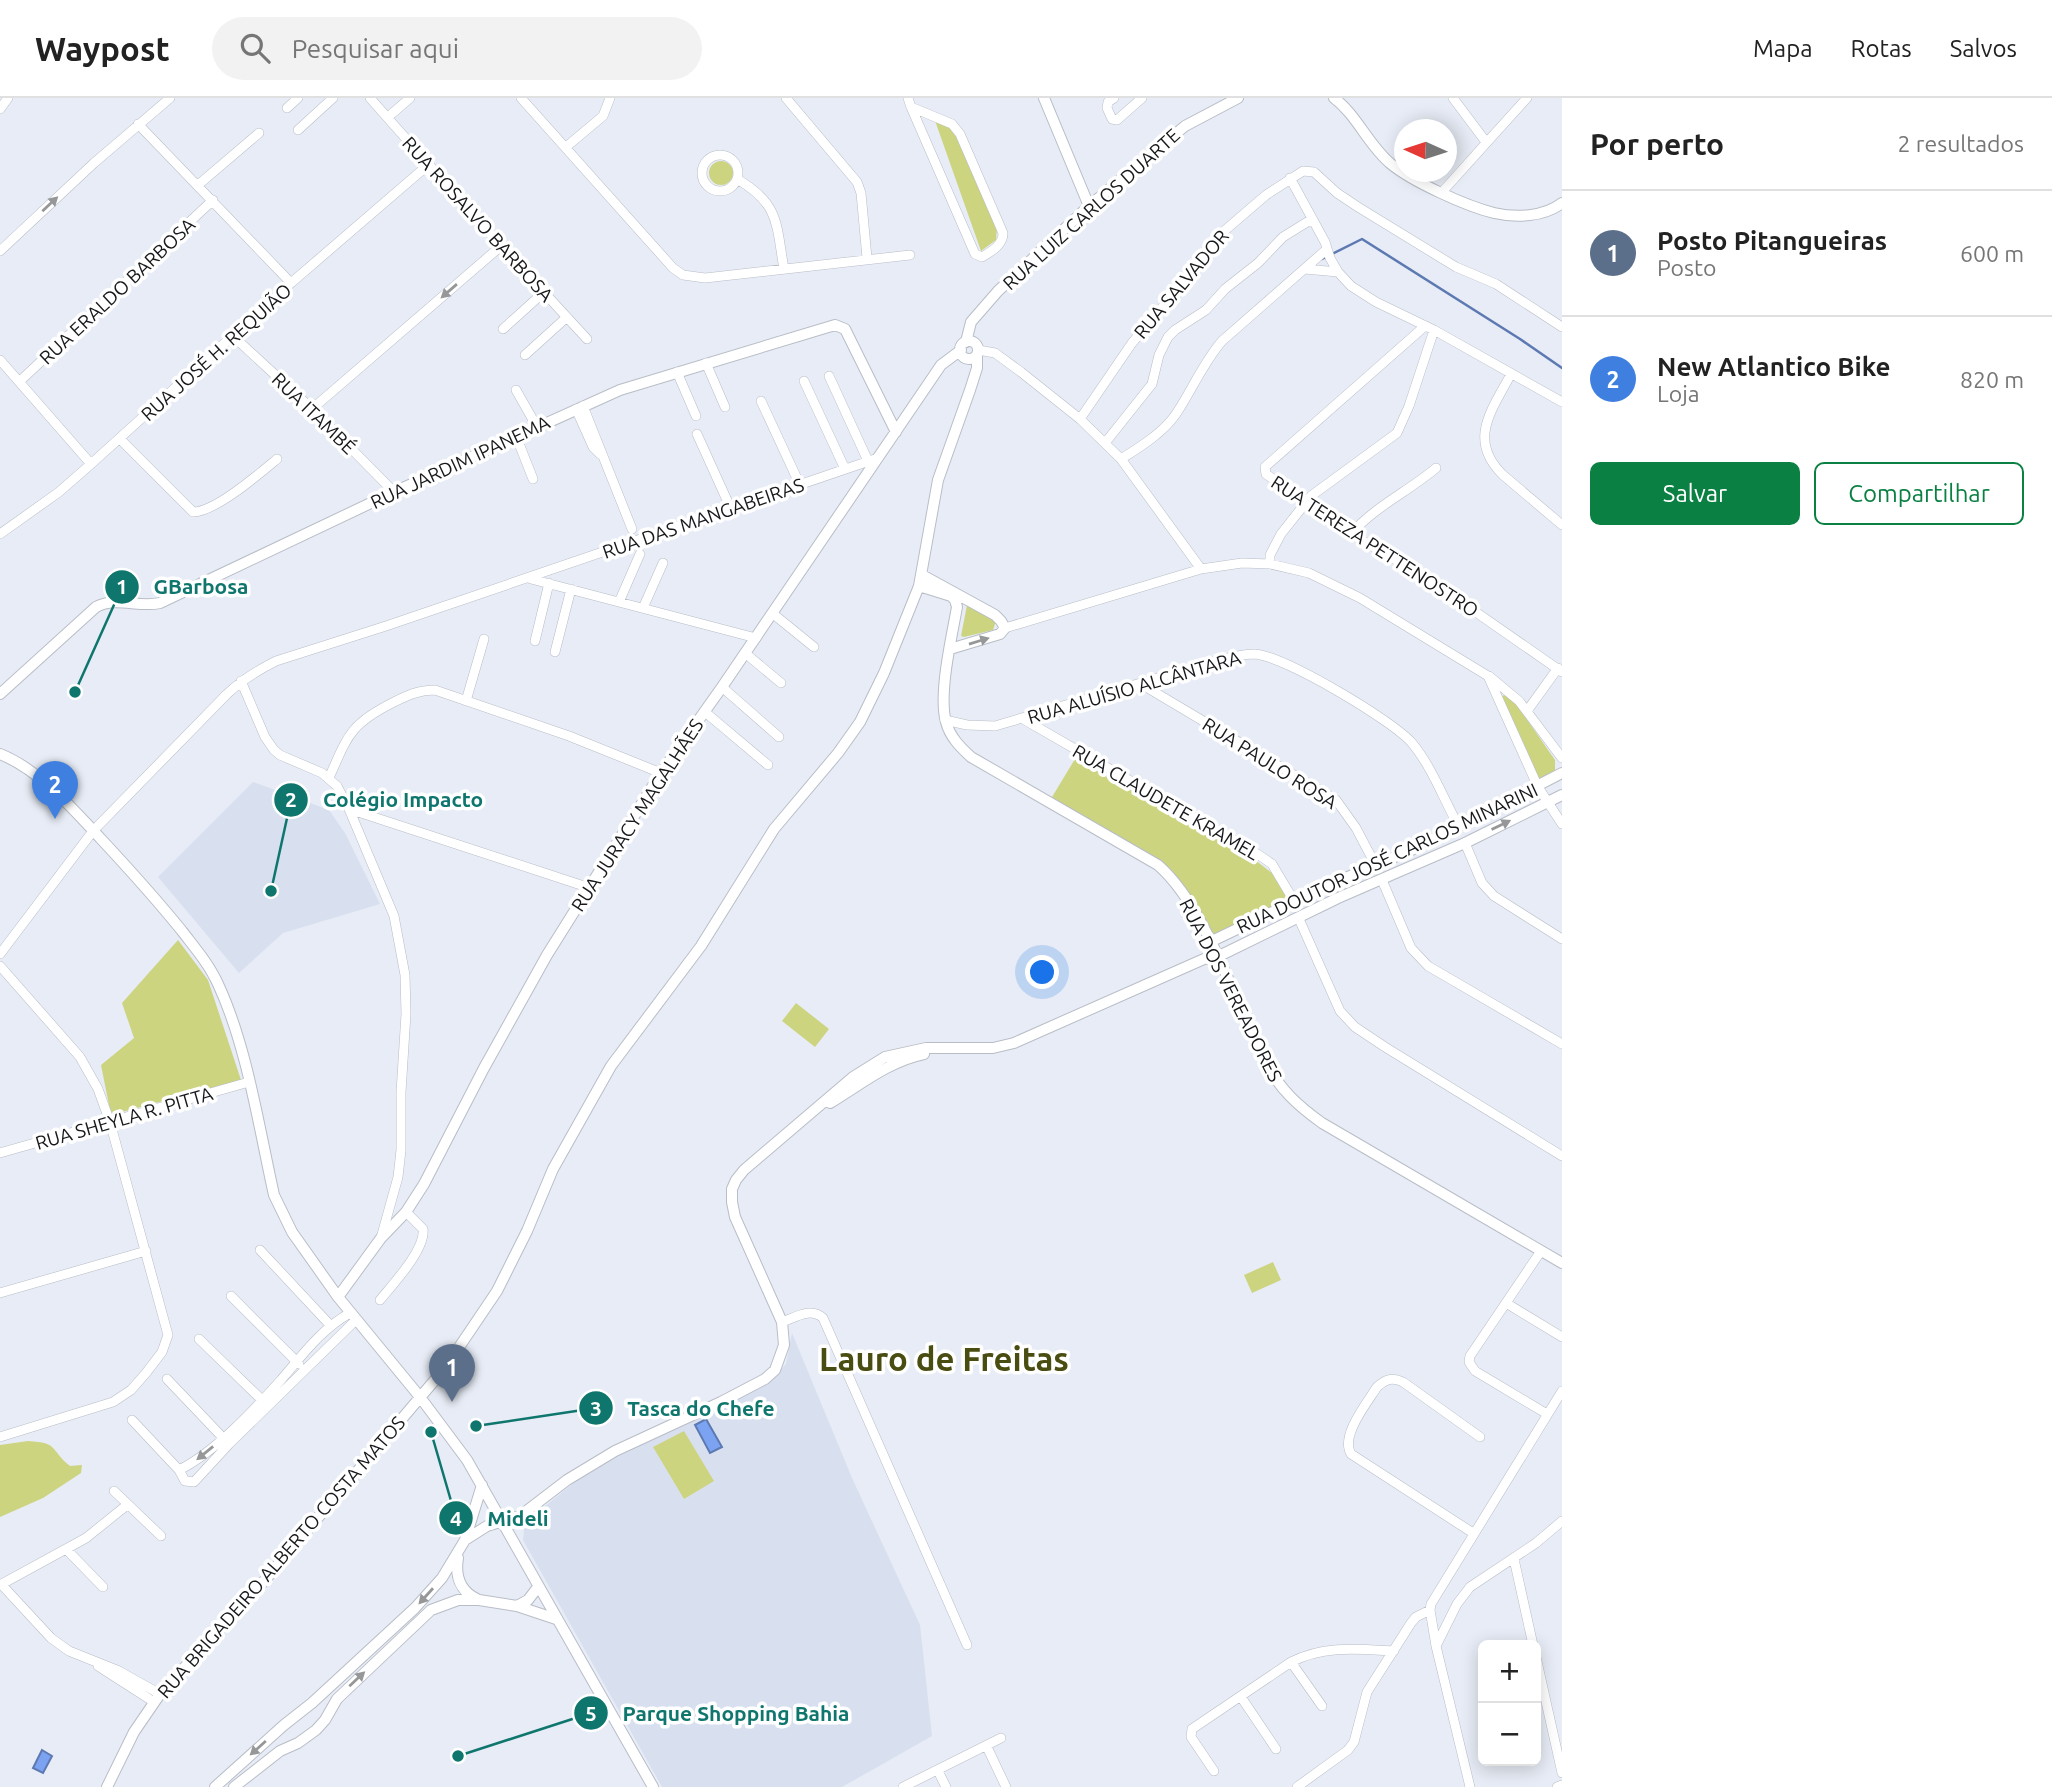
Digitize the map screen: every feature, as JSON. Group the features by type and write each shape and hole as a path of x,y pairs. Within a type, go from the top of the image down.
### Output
{"street":[{"path":"0,109 8,98"},
{"path":"0,251 170,98"},
{"path":"287,108 298,98"},
{"path":"298,130 333,98"},
{"path":"387,117 410,98"},
{"path":"521,98 673,268 683,275 705,278 910,255"},
{"path":"566,147 603,116 610,98"},
{"path":"786,98 858,182 867,258"},
{"path":"1044,98 1089,206"},
{"path":"1050,98 1051,114"},
{"path":"1114,98 1108,102 1107,108 1112,119 1117,120 1142,98"},
{"name":"RUA LUIZ CARLOS DUARTE","path":"969,351 971,322 998,291 1089,206 1179,130 1238,98"},
{"path":"1334,98 1343,104 1366,137 1391,164 1441,192 1494,213 1511,215 1544,212 1562,203"},
{"path":"1453,98 1486,142"},
{"path":"1441,192 1527,98"},
{"name":"RUA ROSALVO BARBOSA","path":"374,99 428,165 587,339"},
{"path":"909,103 952,124 960,134 1003,233 1002,241 993,251 982,257 975,254 909,103"},
{"path":"138,124 291,283"},
{"path":"198,185 259,133"},
{"path":"713,156 727,156 737,166 737,180 727,190 713,190 704,180 704,166 713,156"},
{"name":"RUA JOSÉ H. REQUIÃO","path":"0,534 59,492 291,283 428,165"},
{"name":"RUA SALVADOR","path":"1080,419 1132,342 1193,271 1216,238 1290,178 1303,171 1314,172 1337,194 1357,207 1456,267 1496,284 1562,327"},
{"path":"1290,178 1338,272 1360,292 1562,402"},
{"path":"737,180 754,190 769,205 784,269"},
{"name":"RUA ERALDO BARBOSA","path":"20,382 213,200"},
{"path":"1105,443 1152,384 1161,350 1175,330 1206,310 1236,278 1265,257 1283,237 1312,219"},
{"path":"312,409 501,246"},
{"path":"1121,459 1174,416 1222,341 1327,249"},
{"path":"1305,270 1338,272"},
{"path":"503,329 544,292"},
{"path":"526,355 567,317"},
{"name":"RUA JARDIM IPANEMA","path":"0,694 96,607 104,603 160,603 394,492 620,390 835,325 843,327 896,432"},
{"path":"1270,564 1270,555 1280,534 1304,503 1324,485 1397,433 1404,422 1430,328"},
{"name":"RUA TEREZA PETTENOSTRO","path":"1430,328 1265,467 1266,474 1304,503 1424,576 1560,670"},
{"name":"RUA ITAMBÉ","path":"233,336 312,409 394,492"},
{"path":"969,351 995,353 1080,419 1121,459 1201,569"},
{"name":"RUA BRIGADEIRO ALBERTO COSTA MATOS","path":"107,1787 134,1732 157,1698 265,1580 445,1368 497,1291 527,1231 553,1169 611,1066 701,946 774,829 838,753 860,722 884,673 920,580 938,480 976,368 969,351"},
{"name":"RUA JURACY MAGALHÃES","path":"338,1297 381,1238 406,1212 424,1184 484,1068 587,887 661,772 756,638 873,459 896,432 945,360 969,351"},
{"path":"0,360 91,464"},
{"path":"706,363 724,408"},
{"path":"677,372 696,416"},
{"path":"1511,374 1485,425 1486,452 1503,475 1562,525"},
{"path":"829,376 873,459"},
{"path":"804,381 845,469"},
{"path":"516,390 537,427"},
{"path":"761,401 800,485"},
{"path":"579,408 593,447 601,455 632,528"},
{"path":"697,434 731,509"},
{"path":"516,436 533,479"},
{"path":"120,439 193,512 201,511 239,490 276,459"},
{"name":"RUA DAS MANGABEIRAS","path":"0,954 93,831 242,681 276,661 529,578 873,459"},
{"path":"1351,534 1361,522 1411,489 1436,468"},
{"path":"619,602 640,554"},
{"path":"643,608 663,563"},
{"path":"950,649 1000,634 1004,628 1201,569 1270,564 1309,573 1328,581 1488,676 1508,690 1527,711 1562,758"},
{"path":"529,578 756,638"},
{"path":"920,580 995,615 1002,621 1004,628"},
{"path":"920,580 955,600 957,607 944,693 945,720"},
{"path":"535,641 549,583"},
{"path":"555,652 571,589"},
{"path":"772,613 814,647"},
{"path":"466,701 484,639"},
{"path":"745,653 780,683"},
{"name":"RUA ALUÍSIO ALCÂNTARA","path":"945,720 995,726 1240,655 1254,654 1279,660 1343,695 1404,735 1420,753 1459,827"},
{"path":"1527,711 1560,670"},
{"path":"1488,676 1538,787 1562,824"},
{"path":"242,681 265,737 274,750 329,778 337,786 394,916 405,975 406,1014 400,1165 381,1238"},
{"name":"RUA PAULO ROSA","path":"1141,684 1336,800 1356,828 1375,864"},
{"path":"722,687 779,737"},
{"path":"329,778 359,722 423,690 435,691 569,736 661,772"},
{"path":"705,712 768,765"},
{"name":"RUA CLAUDETE KRAMEL","path":"1023,719 1272,864 1294,901"},
{"name":"RUA DOS VEREADORES","path":"945,720 956,743 971,757 1158,865 1172,878 1210,942 1266,1064 1276,1082 1294,1103 1322,1123 1562,1263"},
{"path":"0,744 4,756 25,767 51,789 149,890 205,960 219,986 240,1047 274,1195 283,1216 353,1317 420,1397 467,1460 653,1787"},
{"name":"RUA DOUTOR JOSÉ CARLOS MINARINI","path":"1210,942 1331,884 1416,848 1562,773"},
{"name":"RUA DOUTOR JOSÉ CARLOS MINARINI","path":"958,1047 993,1048 1014,1043 1204,959 1217,957 1562,795"},
{"path":"349,809 587,887"},
{"path":"1465,842 1482,883 1494,896 1562,939"},
{"path":"1416,848 1421,863"},
{"path":"1382,880 1411,948 1418,957 1428,966 1562,1044"},
{"path":"1331,884 1338,898"},
{"path":"1299,919 1340,1011 1347,1020 1385,1047 1562,1156"},
{"path":"1204,959 1210,942"},
{"path":"0,966 80,1057 98,1089 110,1122 168,1335 162,1352 146,1373 131,1390 113,1402 0,1437"},
{"path":"818,1109 826,1099 885,1057 905,1051 958,1047"},
{"path":"465,1540 487,1525 520,1516 568,1480 615,1451 765,1379 775,1370 784,1345 782,1322 735,1217 732,1189 736,1180 744,1170 818,1109 885,1069 914,1056 958,1047"},
{"path":"885,1057 885,1069"},
{"path":"865,1069 867,1081"},
{"name":"RUA SHEYLA R. PITTA","path":"0,1153 249,1082"},
{"path":"380,1300 406,1267 424,1237 423,1229 406,1212"},
{"path":"0,1293 146,1251"},
{"path":"260,1251 331,1326"},
{"path":"1541,1251 1470,1356 1471,1367 1547,1414"},
{"path":"230,1296 305,1370"},
{"path":"1506,1304 1562,1337"},
{"path":"782,1322 809,1312 823,1318 967,1645"},
{"path":"179,1470 226,1441 283,1385 296,1361 331,1326 353,1317"},
{"path":"132,1420 179,1470 185,1481 194,1482 262,1400 305,1370 328,1348 353,1317"},
{"path":"320,1337 328,1348"},
{"path":"199,1339 262,1400"},
{"path":"166,1379 226,1441"},
{"path":"1473,1533 1351,1454 1347,1438 1377,1387 1392,1379 1403,1382 1480,1437"},
{"path":"1470,1787 1436,1646 1431,1604 1562,1391"},
{"path":"215,1787 312,1703 415,1608 442,1578 465,1540 482,1485"},
{"path":"114,1491 161,1536"},
{"path":"127,1505 68,1550 0,1585 51,1639 94,1663 119,1671 157,1698"},
{"path":"511,1536 520,1516"},
{"path":"1436,1646 1464,1594 1487,1574 1514,1559 1560,1523 1562,1536"},
{"path":"487,1525 511,1536"},
{"path":"68,1550 103,1587"},
{"path":"458,1554 459,1581 466,1594 480,1600"},
{"path":"1514,1559 1533,1640"},
{"path":"517,1606 528,1600 538,1587"},
{"path":"234,1787 281,1751 298,1743 325,1720 337,1699 431,1610 458,1600 480,1600 517,1606 556,1619"},
{"path":"1297,1787 1348,1750 1356,1735 1362,1702 1367,1692 1416,1617 1430,1610"},
{"path":"1214,1771 1190,1732 1291,1662 1308,1654 1332,1650 1394,1651"},
{"path":"1291,1662 1322,1706"},
{"path":"1541,1679 1562,1773"},
{"path":"1241,1697 1276,1749"},
{"path":"312,1703 320,1706 325,1720"},
{"path":"284,1725 288,1737 298,1743"},
{"path":"903,1787 1001,1738"},
{"path":"987,1747 1006,1787"},
{"path":"938,1771 946,1787"}],"shaded area":[{"path":"253,782 329,810 345,833 380,904 283,933 239,973 158,877"},
{"path":"792,1333 852,1478 920,1625 932,1736 842,1787 662,1787 523,1540 524,1529 528,1520 581,1477 611,1457 766,1385 786,1364"}],"green space":[{"path":"933,115 954,125 997,227 996,240 981,251"},
{"path":"721,161 732,168 733,173 726,184 721,185 710,178 709,173 716,162"},
{"path":"967,605 996,621 993,630 961,636"},
{"path":"1501,696 1512,698 1555,760 1555,774 1540,783"},
{"path":"1075,759 1251,857 1276,876 1295,900 1213,937 1178,878 1161,863 1128,846 1052,797"},
{"path":"178,940 208,980 241,1080 111,1115 101,1065 134,1038 122,1003"},
{"path":"796,1003 829,1029 815,1047 782,1021"},
{"path":"1273,1262 1281,1280 1252,1293 1244,1275"},
{"path":"684,1431 714,1481 684,1499 653,1447"},
{"path":"28,1441 50,1445 70,1466 82,1465 81,1473 43,1498 0,1517 0,1445"}],"water":[{"path":"706,1419 722,1447 710,1453 695,1425"},
{"path":"42,1750 52,1756 43,1773 33,1768"}],"waterway":[{"path":"1322,259 1362,239 1562,368"}],"place":[{"name":"GBarbosa","path":"75,692"},
{"name":"New Atlantico Bike","path":"55,819"},
{"name":"Colégio Impacto","path":"271,891"},
{"name":"Posto Pitangueiras","path":"452,1402"},
{"name":"Tasca do Chefe","path":"476,1426"},
{"name":"Mideli","path":"431,1432"},
{"name":"Parque Shopping Bahia","path":"458,1756"}],"district":[{"name":"Lauro de Freitas","path":"944,1358"}]}
